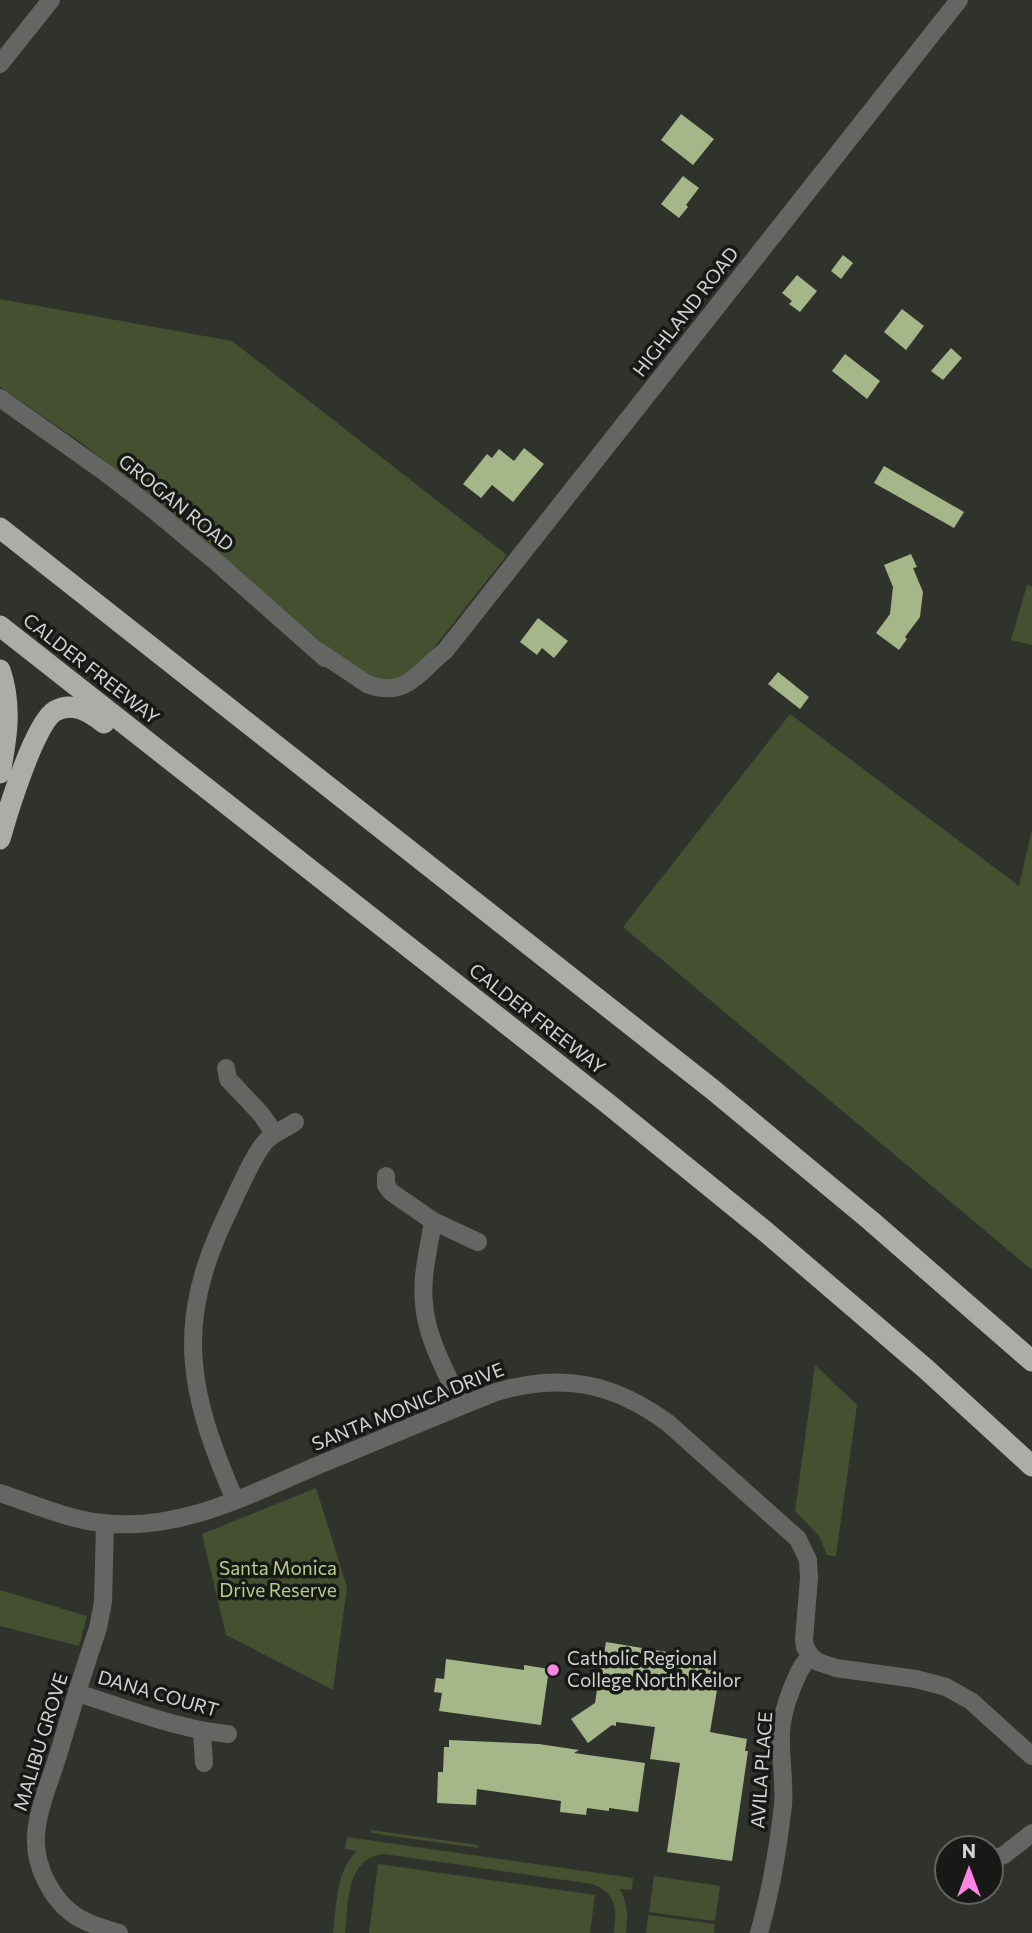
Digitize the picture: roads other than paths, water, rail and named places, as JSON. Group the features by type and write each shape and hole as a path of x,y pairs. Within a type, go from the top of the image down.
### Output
{"highway":[{"path":"0,527 712,1089 870,1220 1032,1361"},
{"name":"CALDER FREEWAY","path":"0,626 607,1103 766,1232 926,1369 1032,1466"},
{"path":"0,670 8,710 0,773"},
{"path":"0,839 21,777 46,720 54,711 64,708 85,710 363,927 389,944 422,959"}],"street":[{"path":"0,64 51,0"},
{"name":"HIGHLAND ROAD","path":"392,693 405,695 418,688 438,666 445,651 959,0"},
{"name":"GROGAN ROAD","path":"0,398 149,506 318,651 356,688 374,696 392,693"},
{"path":"226,1068 229,1079 275,1133"},
{"path":"235,1500 210,1440 196,1390 193,1364 195,1310 205,1264 258,1153 275,1133 295,1122"},
{"path":"386,1176 386,1185 391,1192 433,1221 478,1242"},
{"path":"433,1221 424,1278 424,1303 435,1345 461,1405"},
{"name":"SANTA MONICA DRIVE","path":"0,1493 72,1517 105,1524 140,1524 183,1519 235,1500 461,1405 515,1386 552,1381 591,1385 614,1392 668,1423 779,1521 802,1545 809,1566 804,1639 805,1647 811,1656"},
{"name":"MALIBU GROVE","path":"105,1524 103,1602 98,1628 36,1836 39,1861 48,1885 64,1906 81,1920 119,1933"},
{"path":"811,1656 818,1662 836,1668 916,1679 946,1687 971,1701 1032,1756"},
{"name":"AVILA PLACE","path":"759,1933 773,1876 783,1806 782,1722 800,1669 811,1656"},
{"name":"DANA COURT","path":"77,1693 202,1731 228,1734"},
{"path":"202,1731 204,1763"},
{"path":"1004,1855 1032,1833"}],"place":[{"name":"Catholic Regional College North Keilor","path":"553,1670"}],"park label":[{"name":"Santa Monica Drive Reserve","path":"278,1580"}]}
